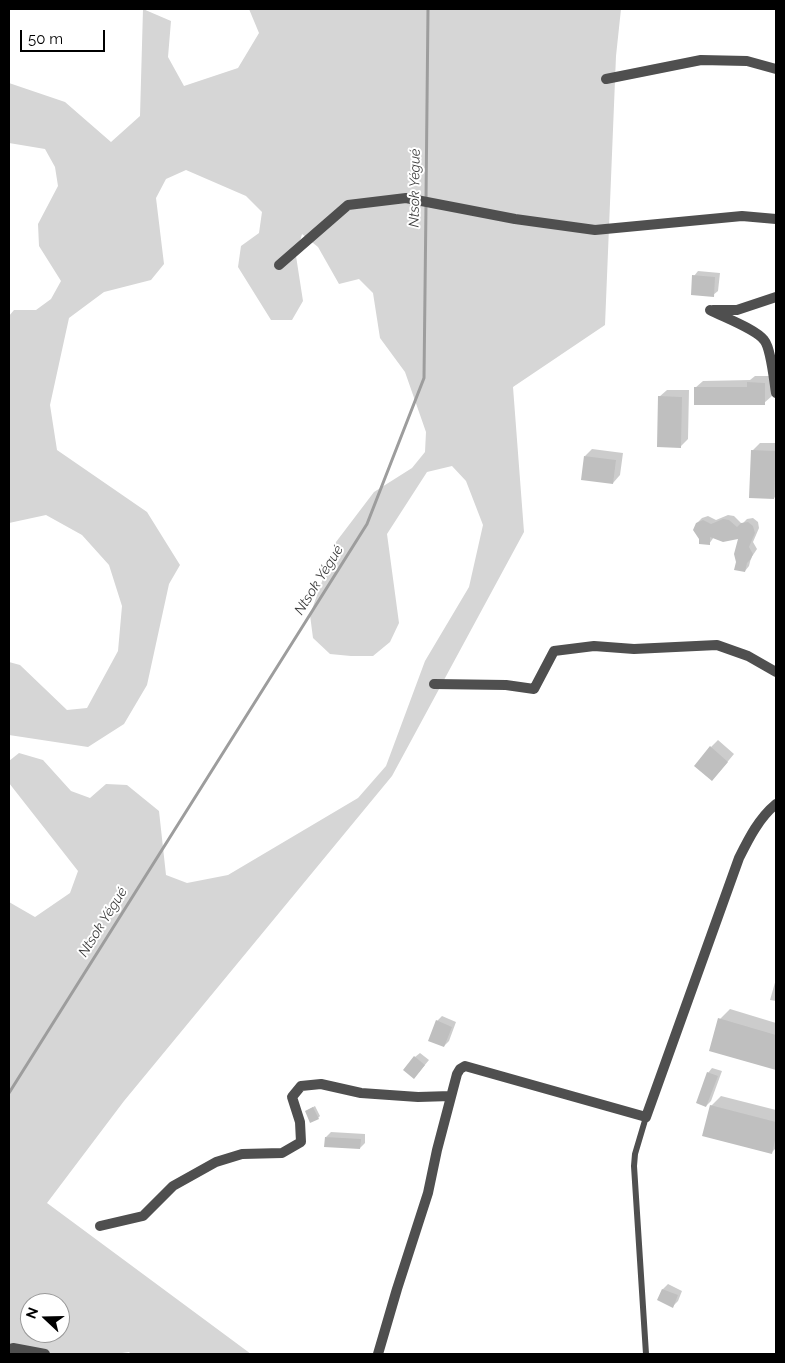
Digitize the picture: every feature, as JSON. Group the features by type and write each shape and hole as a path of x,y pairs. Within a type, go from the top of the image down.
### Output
{"street":[{"path":"606,79 701,60 747,62 776,70"},
{"path":"279,265 348,205 406,198 515,219 595,230 742,216 776,219"},
{"path":"776,297 737,310 710,310 765,340 776,393"},
{"path":"434,684 506,686 534,689 554,651 594,646 634,649 717,645 748,656 776,672"},
{"path":"378,1354 396,1289 428,1193 451,1096 460,1068 465,1066 646,1117 739,858 751,834 776,795"},
{"path":"766,812 776,804"},
{"path":"100,1226 143,1216 173,1186 216,1162 242,1154 282,1153 301,1142 300,1122 292,1097 301,1086 322,1084 360,1093 418,1097 451,1096"},
{"path":"9,1350 13,1348 45,1354"}],"lane":[{"path":"646,1117 635,1154 634,1166 646,1354"}],"shaded area":[{"path":"143,9 171,21 168,57 184,86 238,68 259,33 249,9 621,9 616,56 605,325 513,387 524,532 392,776 124,1101 47,1203 251,1354 131,1354 129,1352 115,1354 9,1354 9,902 35,917 70,893 78,871 9,783 9,761 19,753 43,760 71,791 90,798 106,784 127,785 159,811 166,875 187,883 228,875 358,798 386,766 425,661 469,587 483,525 466,481 452,466 427,472 387,534 399,623 390,642 373,656 351,656 330,654 313,638 310,615 336,542 374,492 412,468 425,452 426,432 405,372 380,338 373,293 359,279 339,284 318,247 302,234 296,256 303,301 292,320 271,320 238,267 241,246 259,233 262,212 246,196 186,170 166,179 156,198 164,264 151,280 104,292 69,318 50,405 57,450 147,512 180,565 169,584 147,685 124,724 88,747 9,735 9,662 20,665 67,710 87,708 118,651 122,606 109,565 82,535 46,515 9,523 9,316 14,310 36,310 51,299 61,281 39,246 38,224 58,186 55,167 45,149 9,143 9,83 65,102 111,142 140,116"}],"building":[{"path":"692,275 715,277 714,297 691,295"},
{"path":"747,382 765,383 765,405 694,405 694,387 747,387"},
{"path":"658,396 682,397 681,448 657,447"},
{"path":"751,450 776,451 774,499 749,498"},
{"path":"584,456 616,460 613,484 581,480"},
{"path":"723,519 729,520 737,527 741,523 748,522 753,526 755,533 749,547 753,554 747,563 745,572 734,570 736,562 734,554 738,539 723,542 710,537 710,545 699,544 699,539 693,530 696,523 703,520 711,524"},
{"path":"710,746 728,762 712,781 694,766"},
{"path":"718,1018 776,1035 776,1070 709,1051"},
{"path":"436,1020 452,1027 444,1047 428,1041"},
{"path":"414,1056 425,1065 414,1079 403,1070"},
{"path":"707,1072 718,1076 706,1107 696,1103"},
{"path":"710,1105 776,1122 776,1136 772,1154 702,1136"},
{"path":"313,1107 319,1119 310,1123 305,1111"},
{"path":"325,1137 361,1139 360,1149 324,1147"},
{"path":"662,1289 678,1295 673,1308 657,1300"}],"waterway":[{"name":"Ntsok Yégué","path":"426,199 428,9"},
{"name":"Ntsok Yégué","path":"9,1093 367,524 424,378 426,205"}]}
